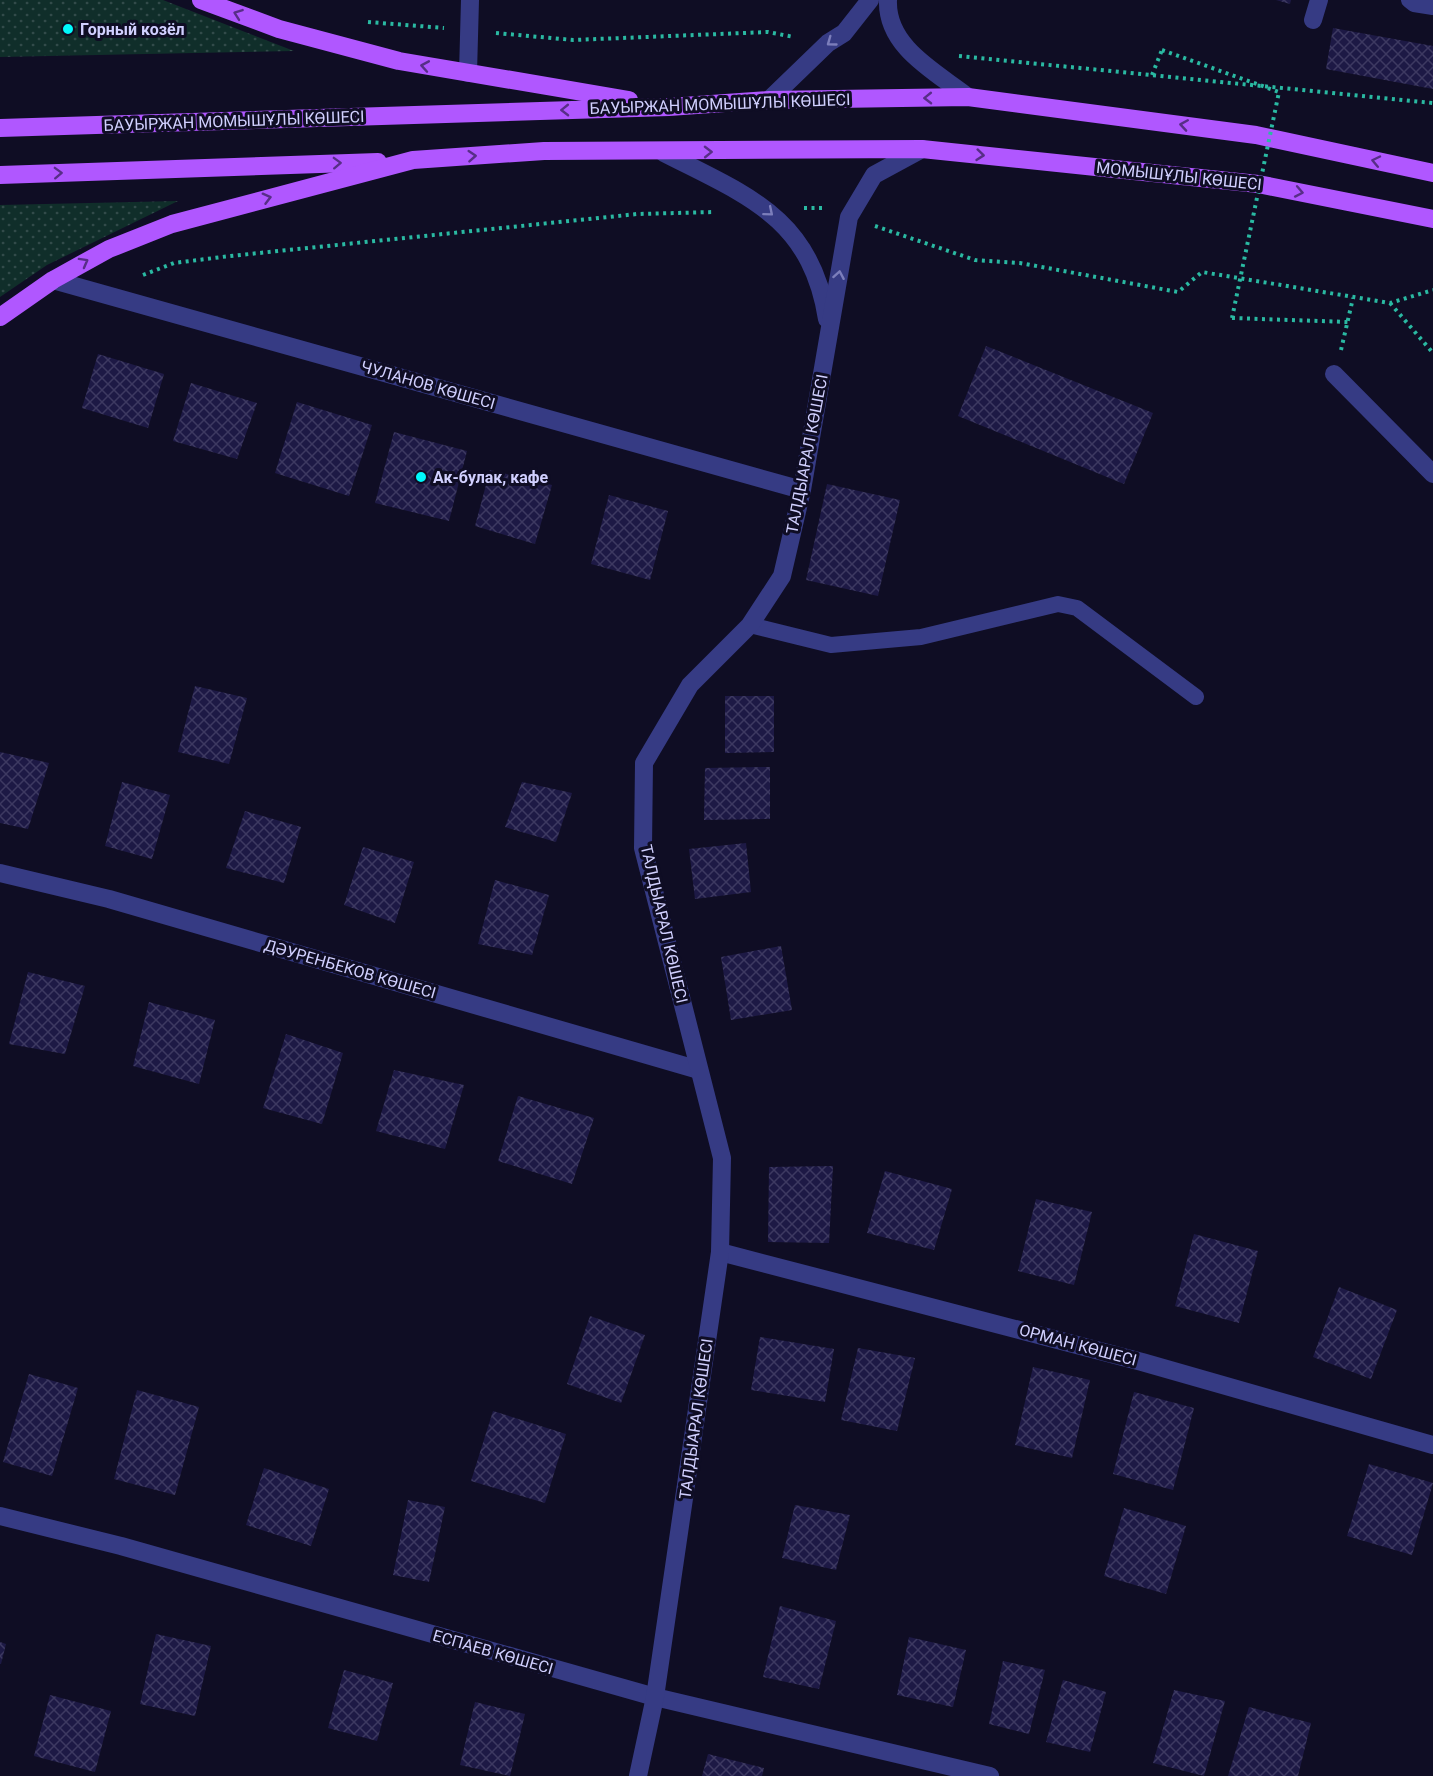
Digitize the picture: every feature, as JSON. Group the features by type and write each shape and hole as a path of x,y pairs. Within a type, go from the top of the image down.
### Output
{"main road":[{"path":"201,0 279,29 399,61 669,107"},
{"name":"БАУЫРЖАН МОМЫШҰЛЫ КӨШЕСІ","path":"0,128 669,107 769,100 968,97 1256,135 1433,173"},
{"name":"МОМЫШҰЛЫ КӨШЕСІ","path":"413,160 544,151 664,153 922,149 1258,184 1433,219"},
{"path":"0,175 413,160"},
{"path":"0,317 53,280 109,249 172,224 413,160"}],"street":[{"path":"468,73 470,0"},
{"path":"769,100 828,43 844,33 870,0"},
{"path":"888,0 894,32 908,51 968,97"},
{"path":"1313,20 1318,0"},
{"name":"ТАЛДЫАРАЛ КӨШЕСІ","path":"638,1776 655,1697 720,1252 722,1158 643,848 644,763 690,685 750,625 783,576 802,490 849,218 874,176 922,149"},
{"path":"664,153 756,201 799,243 812,264 823,297 829,333"},
{"name":"ЧУЛАНОВ КӨШЕСІ","path":"53,280 802,490"},
{"path":"1334,374 1433,474"},
{"name":"ДӘУРЕНБЕКОВ КӨШЕСІ","path":"0,873 109,899 699,1070"},
{"name":"ОРМАН КӨШЕСІ","path":"720,1252 1153,1365 1433,1445"},
{"name":"ЕСПАЕВ КӨШЕСІ","path":"0,1516 133,1549 655,1697 990,1776"}],"lane":[{"path":"1409,0 1414,4 1433,7"},
{"path":"750,625 831,645 921,637 1058,604 1077,608 1196,697"}],"path":[{"path":"1152,75 1162,50 1279,92 1232,318 1348,322"},
{"path":"94,291 174,263 230,256 637,214 824,208"},
{"path":"872,225 975,260 1020,263 1178,292 1202,272 1390,303 1433,290"},
{"path":"1334,374 1353,298"},
{"path":"1390,303 1433,353"}],"green space":[{"path":"0,0 163,0 294,51 0,57"},
{"path":"178,201 47,265 0,297 0,205"}],"building":[{"path":"1276,0 1291,0 1290,4"},
{"path":"1333,28 1433,46 1433,89 1326,69"},
{"path":"986,346 1153,413 1124,484 958,416"},
{"path":"98,354 164,374 148,428 82,408"},
{"path":"191,383 257,403 237,459 173,441"},
{"path":"297,402 372,425 349,496 275,473"},
{"name":"Ак-булак, кафе","path":"394,432 467,451 449,521 375,503"},
{"path":"490,470 552,485 535,544 475,526"},
{"path":"827,484 900,500 878,596 806,580"},
{"path":"609,495 668,511 650,580 591,564"},
{"path":"195,686 247,698 229,764 178,752"},
{"path":"725,696 774,696 774,752 725,753"},
{"path":"0,752 49,763 28,829 0,823"},
{"path":"770,767 770,819 704,820 705,768"},
{"path":"122,782 170,795 152,859 105,846"},
{"path":"522,782 572,793 556,842 505,827"},
{"path":"245,811 301,827 284,883 226,868"},
{"path":"746,843 751,892 695,899 689,849"},
{"path":"363,847 414,862 395,923 344,905"},
{"path":"495,880 549,895 532,955 478,944"},
{"path":"781,946 792,1010 731,1020 721,957"},
{"path":"28,972 85,986 65,1054 9,1044"},
{"path":"149,1002 215,1020 199,1084 133,1066"},
{"path":"286,1034 343,1053 322,1124 263,1108"},
{"path":"394,1070 464,1085 445,1149 376,1131"},
{"path":"518,1096 594,1118 572,1184 498,1161"},
{"path":"833,1166 829,1243 768,1242 769,1167"},
{"path":"885,1171 952,1189 934,1250 867,1233"},
{"path":"1036,1199 1092,1212 1074,1285 1018,1271"},
{"path":"1194,1234 1258,1251 1239,1323 1175,1306"},
{"path":"1339,1287 1397,1310 1371,1379 1313,1357"},
{"path":"590,1316 645,1335 621,1403 567,1384"},
{"path":"760,1337 834,1349 825,1402 751,1390"},
{"path":"858,1348 915,1358 897,1431 841,1420"},
{"path":"1033,1367 1090,1380 1072,1458 1015,1445"},
{"path":"29,1374 78,1388 52,1476 3,1462"},
{"path":"137,1390 199,1407 175,1495 114,1479"},
{"path":"1134,1392 1194,1408 1173,1490 1113,1474"},
{"path":"493,1411 566,1434 545,1503 471,1481"},
{"path":"1369,1464 1433,1483 1412,1555 1347,1536"},
{"path":"264,1468 329,1489 311,1546 246,1525"},
{"path":"408,1500 445,1507 429,1582 393,1575"},
{"path":"795,1505 850,1515 836,1570 782,1558"},
{"path":"1124,1508 1186,1526 1166,1594 1104,1576"},
{"path":"780,1606 836,1621 819,1689 763,1677"},
{"path":"156,1634 211,1646 195,1716 140,1704"},
{"path":"909,1637 966,1650 953,1707 897,1695"},
{"path":"0,1642 6,1644 1,1664 0,1664"},
{"path":"1003,1661 1045,1670 1029,1734 989,1724"},
{"path":"344,1670 393,1683 377,1741 328,1728"},
{"path":"1063,1680 1106,1692 1090,1752 1046,1742"},
{"path":"1174,1690 1225,1701 1204,1776 1153,1763"},
{"path":"50,1695 111,1711 95,1772 34,1756"},
{"path":"475,1702 525,1714 510,1776 460,1765"},
{"path":"1249,1707 1311,1723 1298,1776 1228,1776"},
{"path":"708,1754 764,1768 762,1776 702,1776"}],"place":[{"name":"Горный козёл","path":"68,29"},
{"name":"Ак-булак, кафе","path":"421,477"}]}
